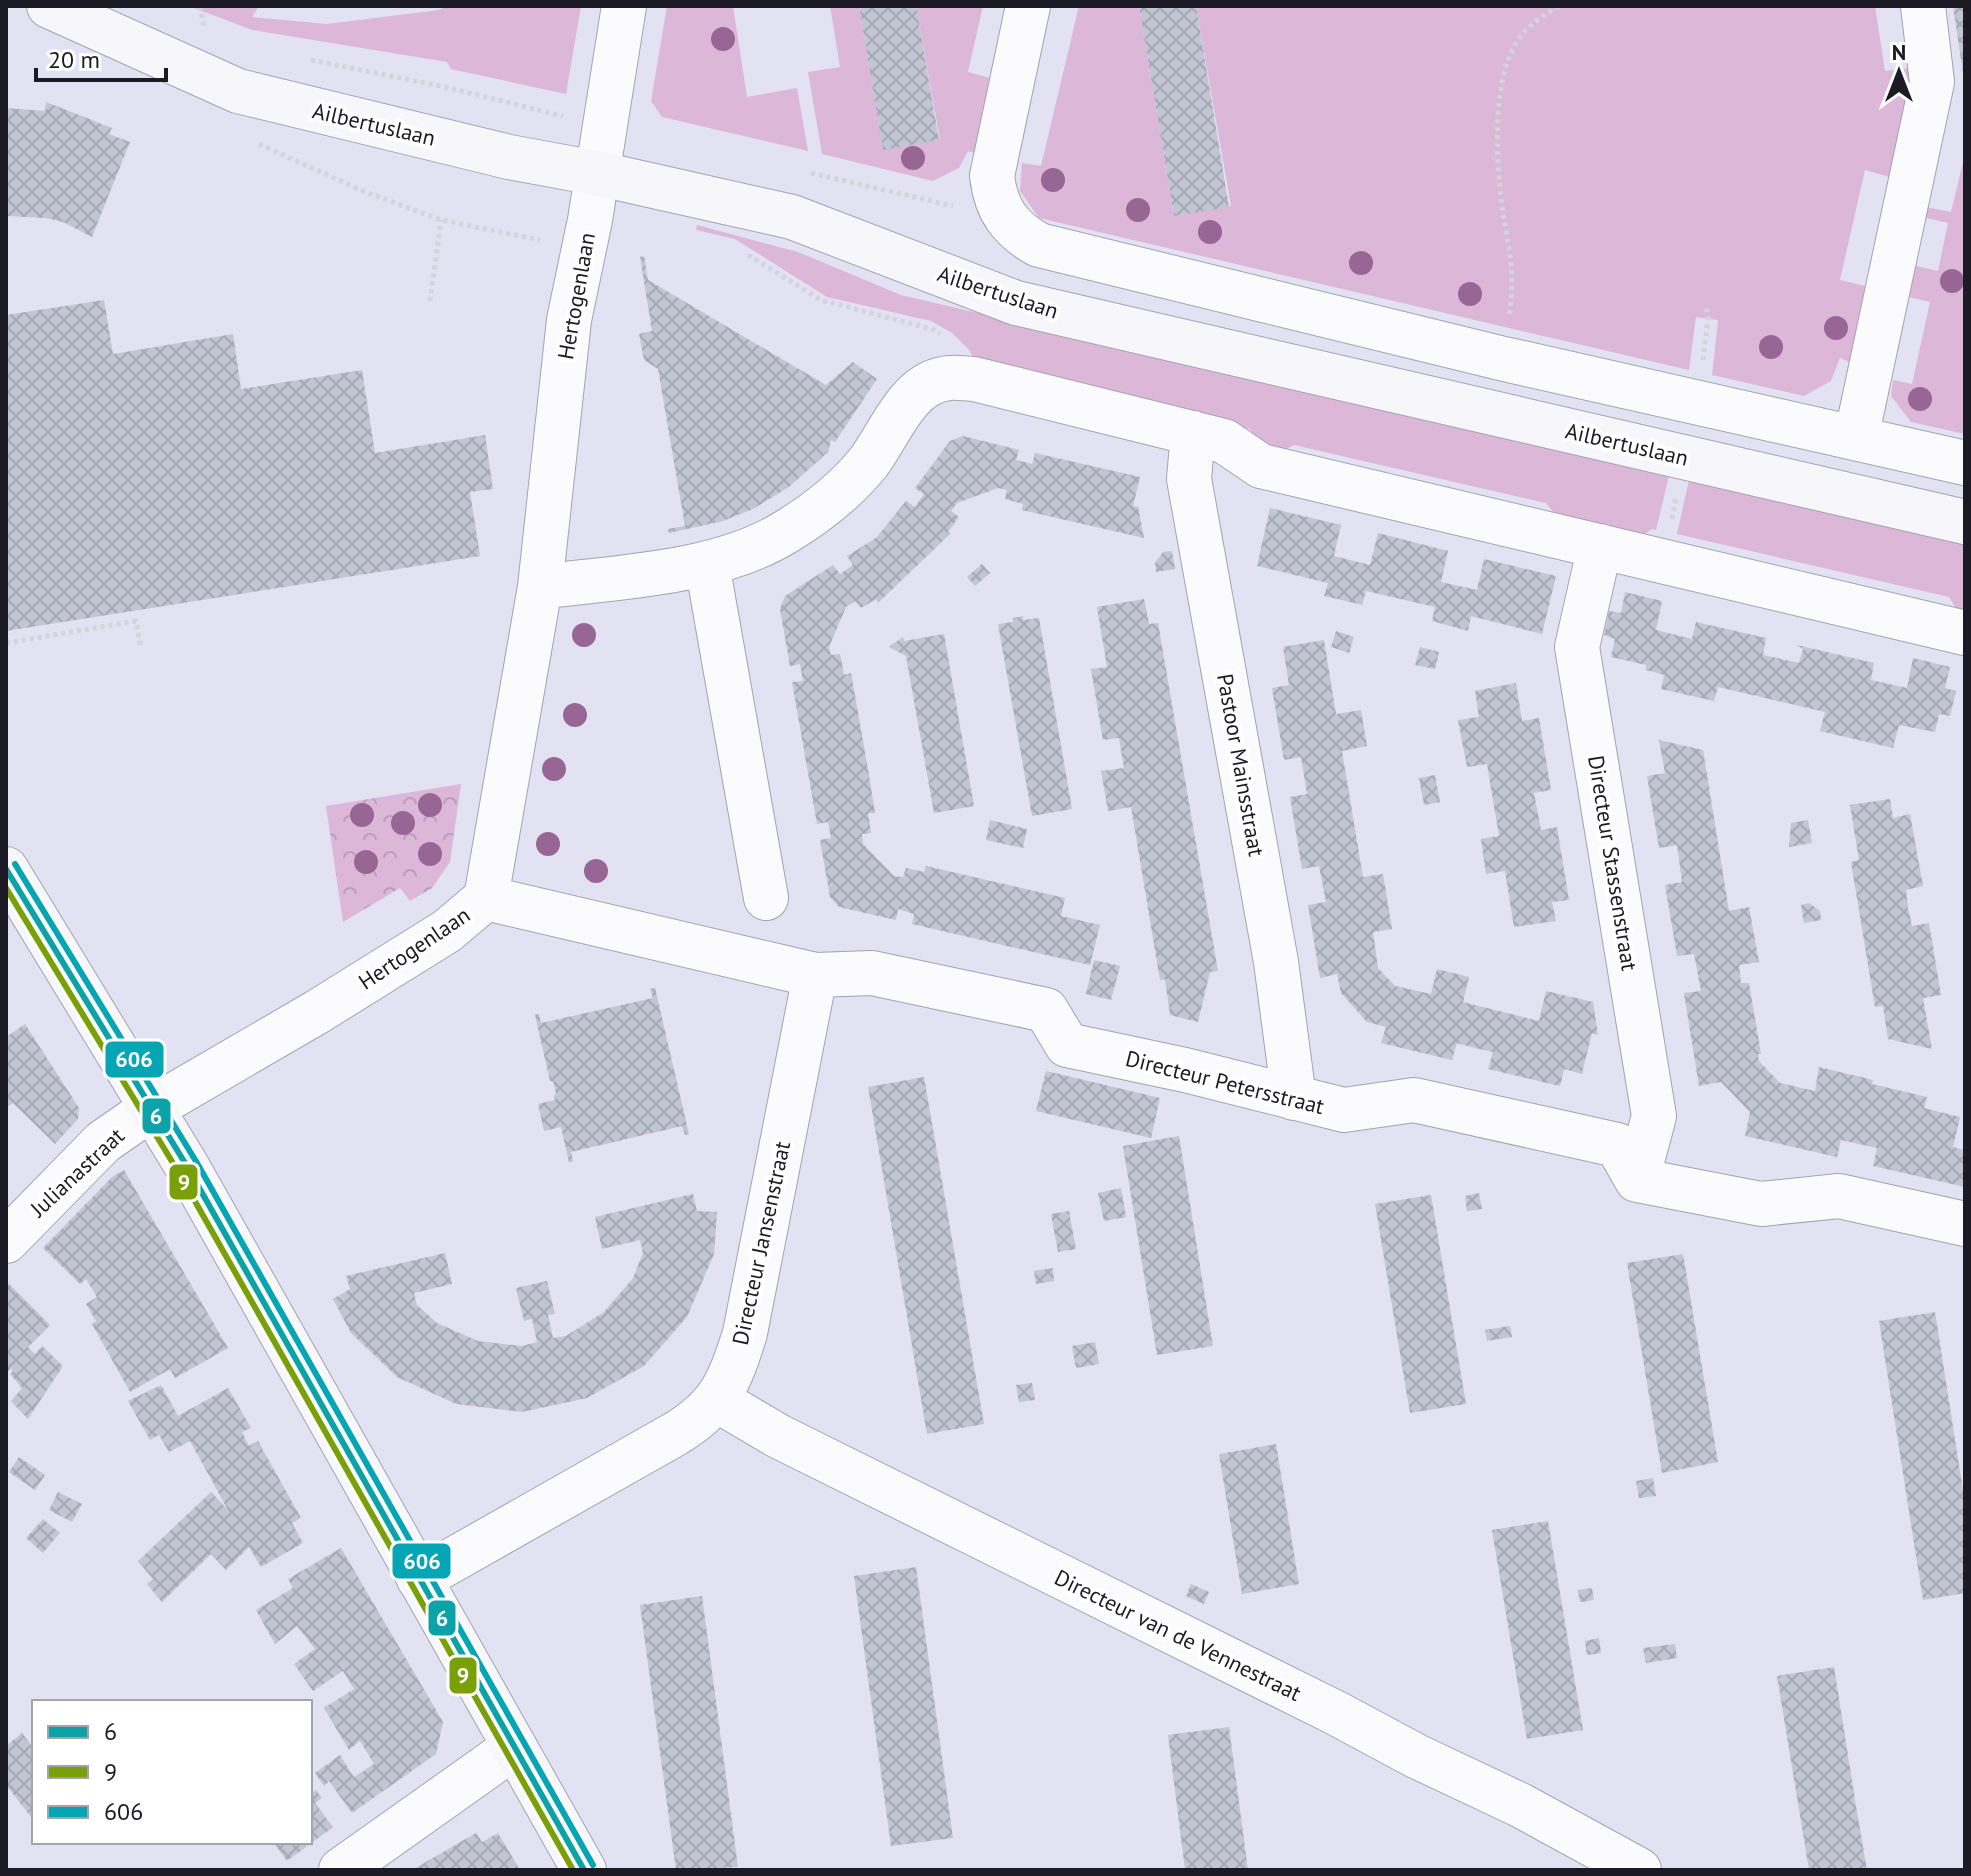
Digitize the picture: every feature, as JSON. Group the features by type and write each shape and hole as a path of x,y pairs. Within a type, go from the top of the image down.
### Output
{"main road":[{"name":"Ailbertuslaan","path":"49,6 238,91 509,157 792,217 1016,303 1691,429 1965,522"},
{"path":"6,869 152,1108 584,1870"}],"street":[{"name":"Hertogenlaan","path":"152,1108 317,1012 447,931 486,898 540,587 569,320 590,220 624,6"},
{"name":"Ailbertuslaan","path":"1028,6 992,176 1001,213 1012,227 1039,245 1500,358 1691,429 1856,438 1965,463"},
{"path":"1856,438 1932,82 1923,6"},
{"path":"540,587 707,564 746,552 784,533 822,506 867,463 918,390 948,378 974,379 1224,441 1261,466 1965,633"},
{"name":"Pastoor Mainsstraat","path":"1193,433 1189,479 1276,962 1294,1098"},
{"name":"Directeur Stassenstraat","path":"1600,546 1577,647 1654,1116 1637,1180"},
{"path":"707,564 766,898"},
{"name":"Directeur Petersstraat","path":"486,898 815,975 872,973 1046,1010 1067,1045 1185,1070 1344,1110 1414,1100 1617,1145 1637,1180"},
{"name":"Directeur Jansenstraat","path":"419,1579 700,1419 717,1400 734,1370 745,1333 815,975"},
{"name":"Julianastraat","path":"6,1241 103,1142 152,1108"},
{"path":"1637,1180 1761,1204 1839,1196 1965,1224"},
{"name":"Directeur van de Vennestraat","path":"717,1400 778,1436 1336,1713 1416,1756 1520,1805 1639,1870"},
{"path":"341,1870 513,1748"}],"path":[{"path":"200,6 205,36"},
{"path":"1500,358 1512,297 1512,253 1501,198 1497,111 1515,44 1524,32 1559,6"},
{"path":"307,59 522,106"},
{"path":"430,301 441,220"},
{"path":"489,230 538,240 590,220"},
{"path":"743,252 821,300 935,330 953,343 974,379"},
{"path":"1664,560 1691,429 1708,319 1706,305"},
{"path":"6,643 136,621 141,648"}],"green space":[{"path":"189,6 259,6 252,17 327,24 439,10 447,6 581,6 566,94 451,69 447,62 252,30"},
{"path":"667,6 733,6 747,97 797,88 808,151 662,117 651,101"},
{"path":"830,6 859,6 883,149 940,140 916,6 983,6 968,72 998,80 980,155 968,151 959,168 933,181 822,154 808,72 840,67"},
{"path":"1079,6 1139,6 1174,216 1231,206 1196,6 1875,6 1885,71 1916,67 1893,178 1865,170 1840,280 1869,287 1851,363 1840,358 1831,381 1804,396 1712,375 1718,320 1696,317 1689,370 1039,218 1020,191 1022,163 1041,166"},
{"path":"1965,154 1965,434 1911,422 1891,396 1893,380 1912,384 1930,302 1900,295 1908,264 1938,271 1948,223 1918,216 1921,206 1951,212"},
{"path":"697,225 798,252 901,295 1669,476 1656,530 1652,529 1639,538 1558,518 1546,503 1294,445 1279,453 1262,448 1250,429 978,365 969,350 952,333 931,321 827,297 735,239 696,230"},
{"path":"1689,480 1965,544 1965,614 1959,613 1949,597 1677,534"},
{"path":"461,784 450,862 432,888 410,901 400,888 343,922 326,806"}],"building":[{"path":"859,6 916,6 939,140 883,150"},
{"path":"1139,6 1196,6 1229,207 1174,216"},
{"path":"1953,6 1965,6 1965,73 1963,73"},
{"path":"46,102 112,128 109,134 130,142 92,237 63,222 6,216 6,108 45,111"},
{"path":"644,256 648,280 826,385 853,362 877,379 835,442 831,440 828,452 789,487 753,509 723,521 669,533 668,529 685,526 658,369 644,360 639,334 652,331 640,257"},
{"path":"104,300 113,354 233,334 241,389 362,370 375,453 485,435 493,489 470,492 480,556 6,631 6,315"},
{"path":"963,436 1019,450 1016,460 1032,464 1035,453 1140,477 1133,506 1138,507 1144,538 1022,510 1023,504 1005,499 1007,490 998,488 957,503 951,511 959,517 948,532 950,534 878,603 876,599 861,608 855,601 846,607 829,647 831,655 840,654 844,675 851,673 869,775 875,813 868,813 871,833 862,834 863,844 894,876 903,877 906,868 924,872 926,866 1065,898 1061,916 1100,925 1090,965 912,924 914,914 898,909 896,920 839,907 830,897 820,840 831,838 828,822 817,824 792,682 803,681 800,664 790,666 780,609 785,596 833,565 840,574 853,565 847,556 876,538 906,501 915,507 924,494 915,488 950,441"},
{"path":"1270,508 1341,525 1334,556 1370,565 1378,533 1448,551 1441,582 1477,590 1484,559 1556,576 1542,634 1471,616 1468,631 1432,621 1435,607 1366,591 1362,605 1324,596 1328,583 1257,566"},
{"path":"1172,551 1175,569 1156,572 1155,563 1163,552"},
{"path":"982,564 990,573 975,586 967,577"},
{"path":"1625,592 1662,601 1656,630 1692,639 1696,622 1766,638 1763,655 1799,663 1803,649 1797,645 1874,663 1871,680 1907,688 1913,658 1950,667 1945,688 1956,691 1950,716 1939,714 1935,732 1899,725 1893,748 1820,731 1825,712 1718,687 1714,701 1661,689 1664,675 1646,670 1646,665 1611,657 1615,639 1604,635 1609,611 1621,613"},
{"path":"1144,599 1149,624 1158,623 1218,971 1210,972 1198,1022 1170,1015 1165,979 1160,980 1131,807 1108,811 1101,771 1124,768 1119,738 1103,740 1091,669 1107,667 1097,607"},
{"path":"1023,616 1023,620 1039,618 1072,809 1032,816 998,624 1013,622 1013,618"},
{"path":"1336,631 1354,637 1349,653 1331,647"},
{"path":"944,634 974,806 934,813 906,656 889,647 903,637 904,641"},
{"path":"1324,640 1336,714 1361,710 1367,746 1342,751 1363,877 1383,874 1392,929 1373,932 1378,968 1395,986 1431,994 1437,969 1469,977 1463,1002 1539,1021 1546,991 1593,1002 1598,1035 1592,1033 1582,1074 1564,1069 1560,1086 1488,1069 1493,1052 1457,1043 1452,1060 1381,1043 1386,1027 1367,1022 1341,993 1337,974 1320,978 1308,905 1326,902 1319,866 1302,869 1290,797 1307,794 1301,757 1284,760 1272,688 1289,685 1283,647"},
{"path":"1420,647 1439,652 1435,669 1415,665"},
{"path":"1516,683 1522,721 1539,718 1551,790 1534,793 1541,830 1557,827 1569,900 1552,902 1556,921 1514,927 1505,871 1486,874 1481,839 1499,836 1487,764 1467,767 1458,720 1479,717 1475,691"},
{"path":"1659,740 1703,750 1729,911 1749,907 1759,962 1739,965 1741,983 1749,983 1761,1054 1758,1054 1759,1061 1780,1083 1815,1091 1819,1067 1927,1097 1924,1108 1960,1117 1953,1147 1965,1150 1965,1187 1873,1166 1877,1148 1841,1140 1837,1157 1745,1136 1750,1112 1721,1082 1699,1086 1684,993 1701,991 1694,954 1677,956 1665,885 1682,882 1677,845 1659,848 1647,776 1665,773"},
{"path":"1435,775 1440,802 1424,805 1419,778"},
{"path":"1890,799 1893,818 1910,814 1923,886 1906,890 1912,926 1929,923 1941,995 1923,998 1932,1049 1888,1039 1883,1006 1875,1007 1851,862 1859,860 1850,805"},
{"path":"990,820 1027,829 1023,848 986,840"},
{"path":"1808,820 1812,843 1789,847 1791,823"},
{"path":"1809,903 1820,911 1821,920 1804,923 1801,905"},
{"path":"1094,960 1120,966 1111,1000 1086,994"},
{"path":"655,988 689,1134 685,1135 682,1126 571,1152 573,1161 569,1162 561,1127 544,1131 538,1104 555,1100 556,1095 535,1015 539,1014 541,1023 653,998 650,989"},
{"path":"25,1024 79,1108 78,1119 55,1144 13,1103 6,1108 6,1037"},
{"path":"1046,1071 1160,1098 1151,1138 1036,1111"},
{"path":"924,1077 984,1424 927,1434 868,1087"},
{"path":"1179,1136 1213,1346 1157,1355 1123,1146"},
{"path":"124,1170 228,1348 175,1378 170,1369 130,1392 92,1324 96,1321 86,1304 97,1297 86,1279 80,1284 43,1248 112,1177"},
{"path":"1121,1188 1126,1217 1104,1221 1098,1193"},
{"path":"1479,1193 1482,1209 1467,1211 1465,1196"},
{"path":"693,1194 697,1211 717,1212 714,1254 687,1317 644,1366 587,1398 522,1412 456,1404 397,1377 351,1333 333,1299 350,1289 346,1276 445,1253 452,1284 414,1293 417,1305 437,1323 478,1341 522,1346 537,1342 532,1319 524,1321 516,1288 547,1281 555,1314 548,1315 553,1338 566,1336 604,1312 633,1278 643,1253 640,1240 602,1249 595,1217"},
{"path":"1431,1195 1466,1404 1410,1413 1375,1204"},
{"path":"1069,1211 1076,1249 1058,1252 1051,1214"},
{"path":"1683,1254 1718,1462 1662,1473 1627,1263"},
{"path":"1053,1268 1054,1281 1036,1284 1034,1271"},
{"path":"9,1284 50,1325 28,1347 35,1354 42,1346 63,1366 28,1419 11,1401 22,1388 10,1374 13,1371 11,1368 6,1374 6,1286"},
{"path":"1935,1312 1965,1503 1965,1593 1923,1600 1879,1321"},
{"path":"1510,1326 1512,1337 1487,1341 1485,1330"},
{"path":"1095,1342 1099,1364 1076,1368 1072,1346"},
{"path":"1032,1383 1035,1400 1019,1402 1016,1385"},
{"path":"161,1385 178,1416 228,1388 251,1428 242,1432 249,1446 258,1441 301,1518 292,1523 303,1543 261,1567 249,1547 226,1570 211,1554 162,1602 147,1584 153,1579 138,1561 211,1492 228,1510 190,1441 169,1452 159,1435 150,1440 128,1401"},
{"path":"1276,1444 1299,1584 1242,1594 1219,1454"},
{"path":"19,1457 45,1475 35,1490 9,1472"},
{"path":"1653,1478 1656,1496 1639,1498 1636,1481"},
{"path":"58,1492 82,1504 72,1522 49,1510"},
{"path":"43,1519 60,1533 43,1553 26,1538"},
{"path":"1548,1521 1583,1730 1527,1739 1492,1530"},
{"path":"341,1548 443,1722 436,1754 352,1813 329,1781 324,1786 315,1773 340,1755 354,1777 374,1764 360,1741 349,1750 324,1708 354,1689 343,1671 313,1691 294,1664 315,1649 297,1626 275,1644 256,1610 293,1588 288,1579"},
{"path":"916,1567 953,1838 891,1846 854,1576"},
{"path":"1191,1584 1209,1592 1204,1604 1186,1596"},
{"path":"1592,1588 1594,1600 1580,1602 1578,1590"},
{"path":"702,1596 738,1867 676,1870 640,1605"},
{"path":"1599,1638 1601,1653 1587,1655 1585,1641"},
{"path":"1675,1644 1677,1658 1646,1663 1643,1648"},
{"path":"1834,1667 1867,1870 1809,1870 1777,1676"},
{"path":"1229,1727 1248,1870 1185,1870 1168,1735"},
{"path":"22,1733 32,1746 32,1818 6,1785 6,1746"},
{"path":"316,1790 322,1798 315,1803 333,1827 312,1843 312,1793"},
{"path":"476,1833 482,1842 498,1833 520,1870 412,1870"},
{"path":"274,1844 310,1844 287,1861"}],"transit line":[{"name":"606","path":"15,864 197,1163 593,1865"},
{"name":"6","path":"6,869 188,1168 584,1870"},
{"name":"9","path":"6,888 179,1173 573,1870"}]}
